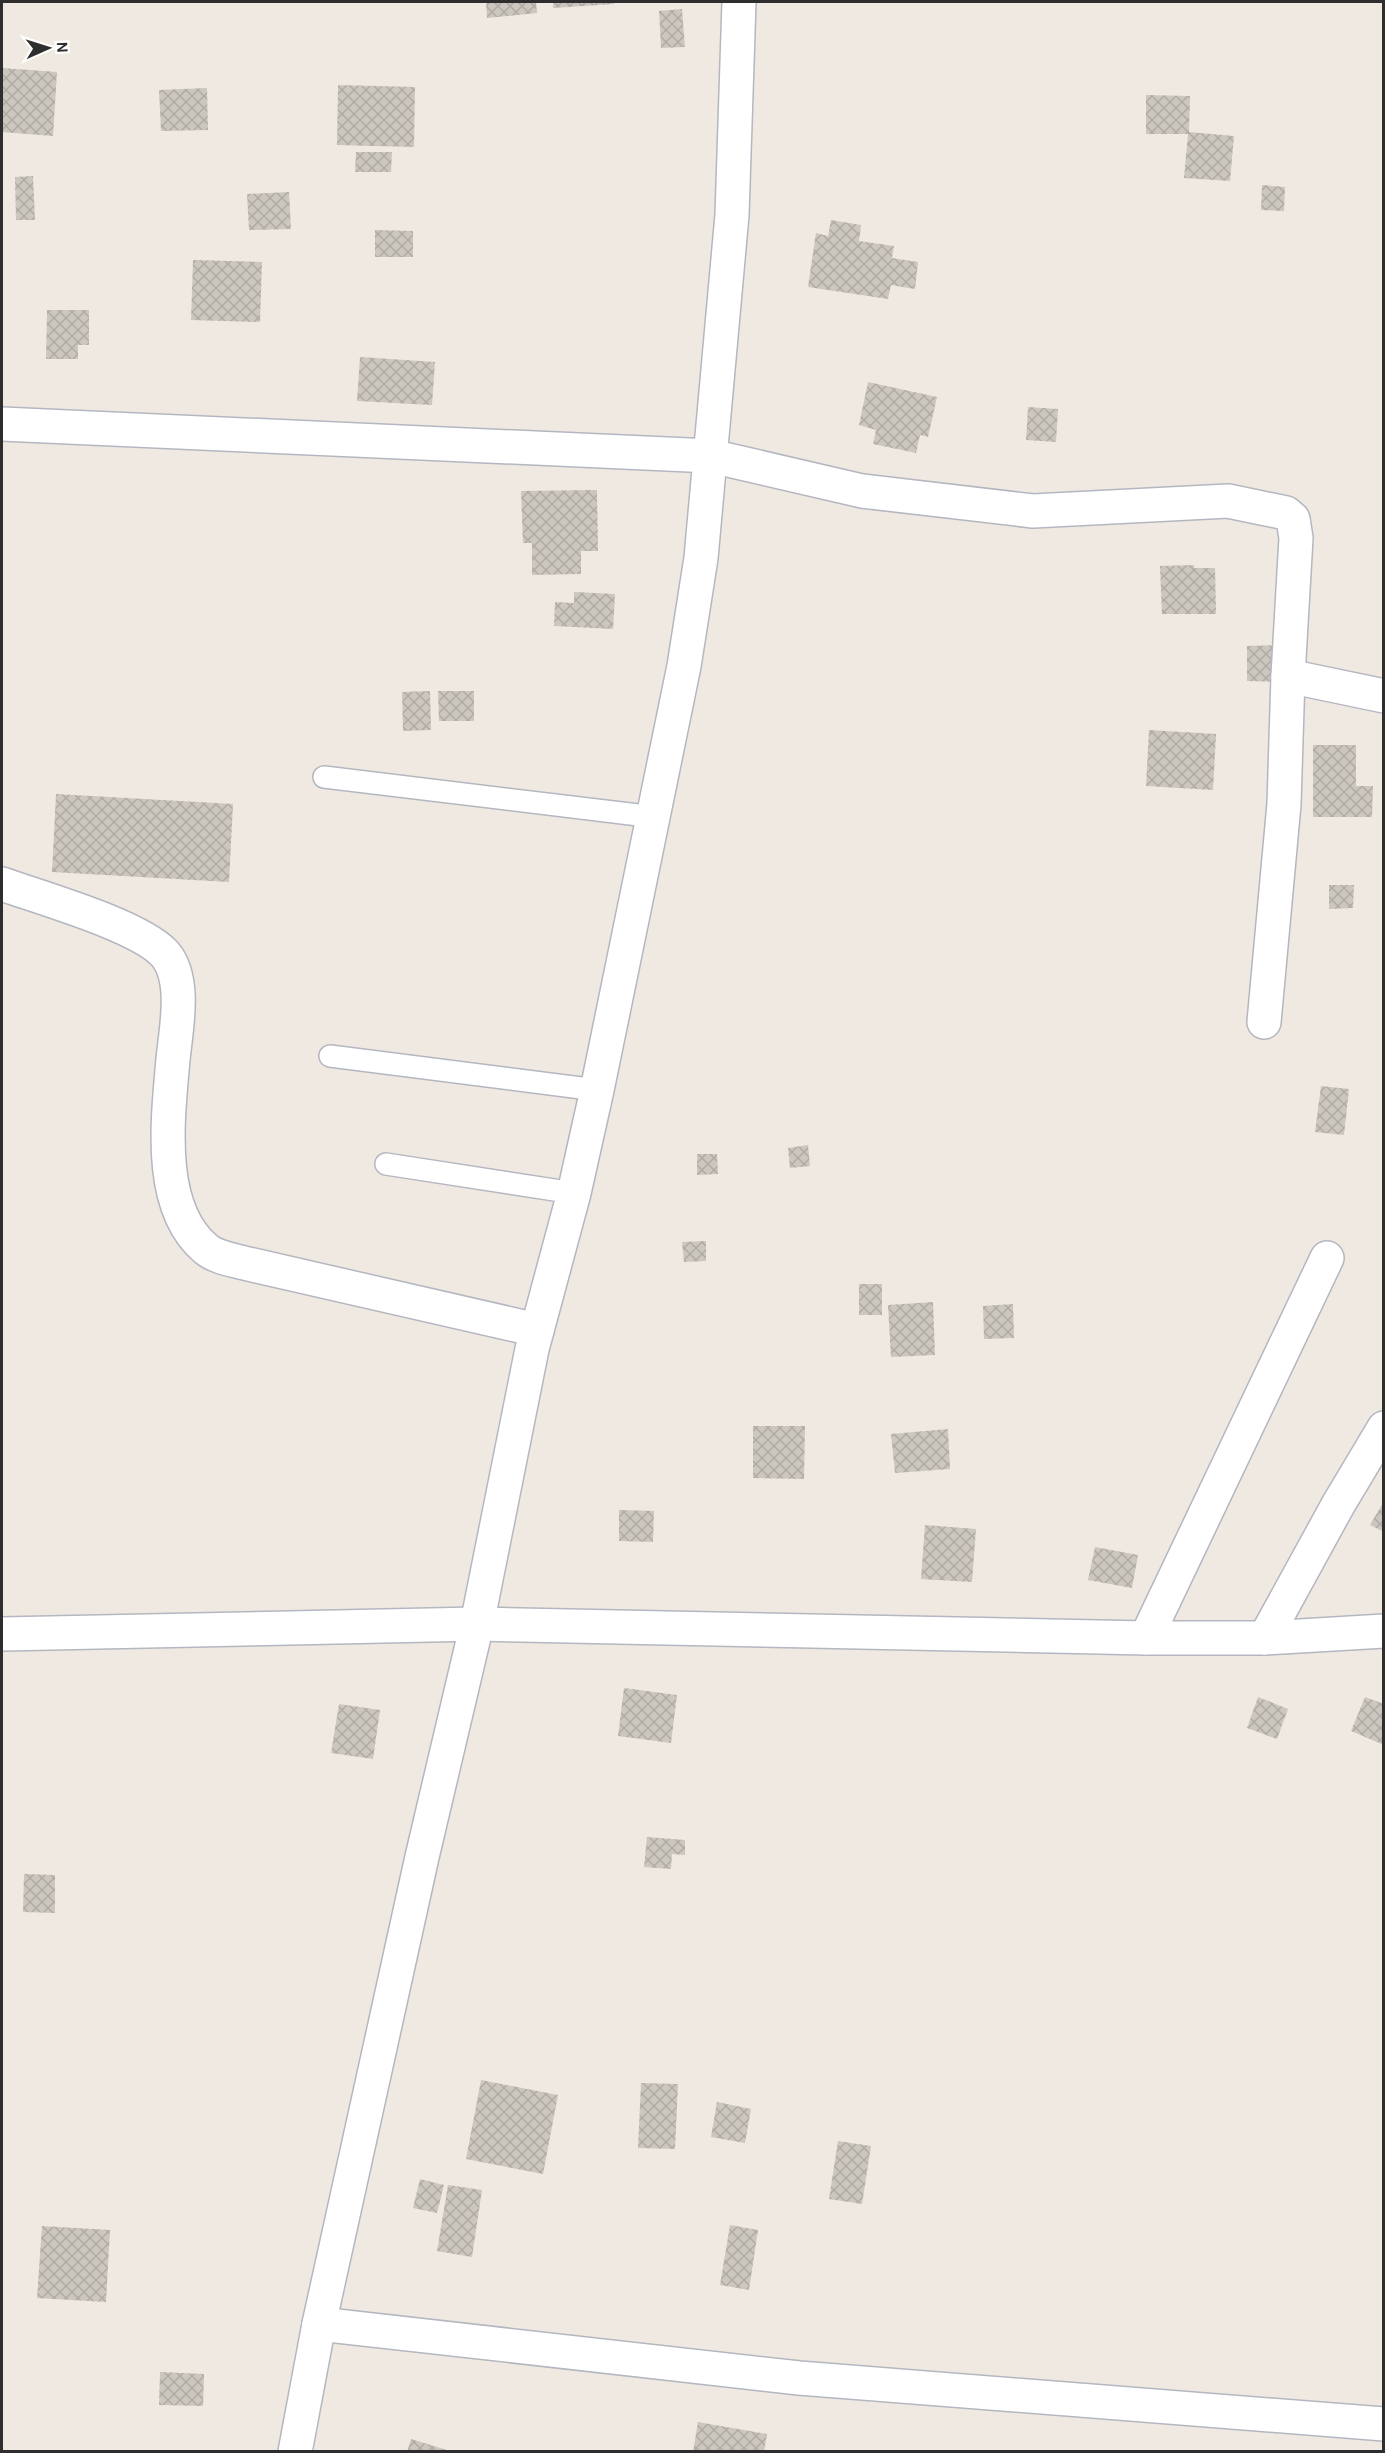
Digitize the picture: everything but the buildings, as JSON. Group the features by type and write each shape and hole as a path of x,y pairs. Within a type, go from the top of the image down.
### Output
{"street":[{"path":"295,2451 319,2324 422,1857 477,1624 537,1330 574,1193 597,1090 655,817 684,666 701,558 732,215 739,2"},
{"path":"2,424 711,456 862,491 1033,511 1228,501 1286,513 1293,519 1296,538 1288,675 1284,804 1264,1022"},
{"path":"1288,675 1383,696"},
{"path":"2,884 133,932 165,954 176,980 178,1017 173,1059 168,1168 175,1202 187,1227 207,1250 244,1263 537,1330"},
{"path":"1146,1638 1327,1258"},
{"path":"1265,1638 1383,1428"},
{"path":"2,1634 477,1624 1146,1638 1265,1638 1383,1631"},
{"path":"319,2324 799,2378 1383,2424"}],"lane":[{"path":"324,777 655,817"},
{"path":"330,1056 597,1090"},
{"path":"386,1164 574,1193"}]}
